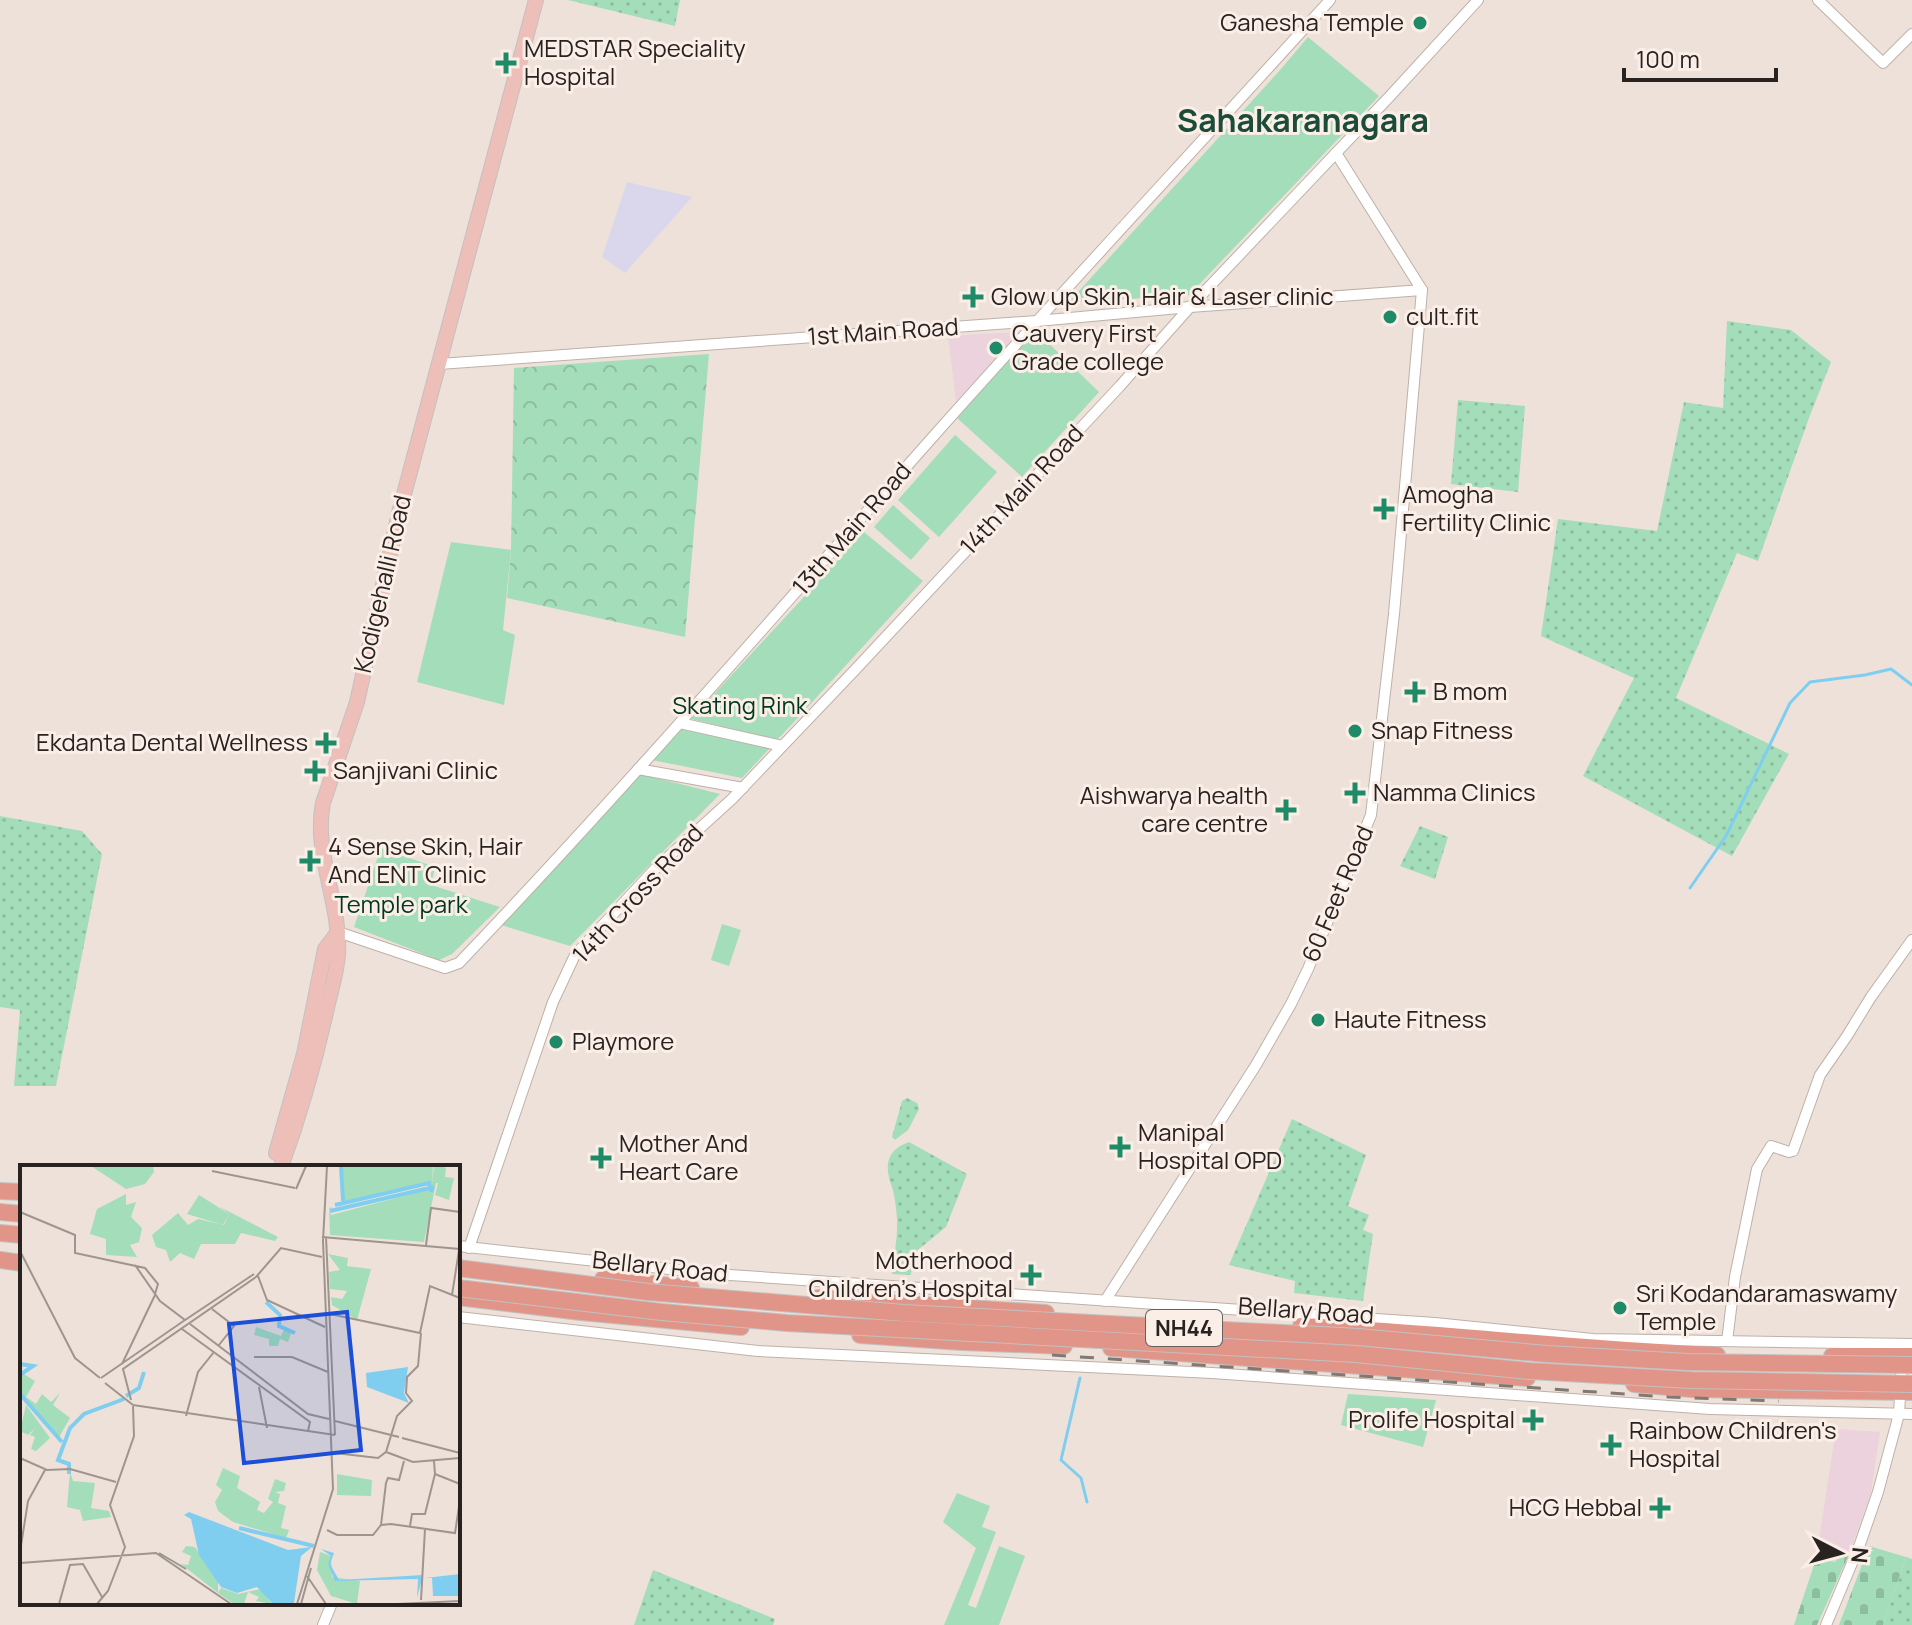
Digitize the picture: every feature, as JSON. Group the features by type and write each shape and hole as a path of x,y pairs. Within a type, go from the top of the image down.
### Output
{"highway":[{"path":"0,1191 20,1192"},
{"path":"0,1212 20,1214"},
{"path":"0,1233 20,1235"},
{"name":"Bellary Road","path":"460,1266 648,1292 904,1313 1358,1337 1547,1354 1688,1362 1910,1356"},
{"name":"Bellary Road","path":"460,1288 787,1323 1356,1354 1530,1371 1908,1389"},
{"name":"Bellary Road","path":"460,1297 695,1324 1104,1348 1691,1389 1908,1389"}],"main road":[{"name":"Kodigehalli Road","path":"282,1165 318,1048 338,956 334,900 320,844 323,803 357,702 399,513 536,0"},
{"path":"273,1165 304,1054 325,949 338,932"}],"street":[{"name":"13th Main Road","path":"338,932 445,968 459,963 680,723 1037,321 1330,0"},
{"name":"14th Main Road","path":"782,746 1478,0"},
{"path":"1818,0 1883,63 1912,34"},
{"path":"1336,153 1422,290"},
{"name":"1st Main Road","path":"439,364 1422,290"},
{"name":"60 Feet Road","path":"1105,1301 1256,1065 1291,1004 1371,815 1394,614 1422,290"},
{"path":"680,723 782,746"},
{"name":"14th Cross Road","path":"464,1247 553,1002 575,955 655,869 743,788 782,746"},
{"path":"638,769 743,788"},
{"path":"1727,1341 1735,1277 1757,1169 1771,1146 1793,1151 1820,1075 1912,940"},
{"path":"464,1247 715,1274 1435,1323 1593,1339 1727,1341 1910,1356 1908,1389 1878,1492 1826,1625"},
{"path":"460,1317 758,1351 1212,1373 1710,1409 1912,1414"},
{"path":"323,1625 331,1605"}],"shaded area":[{"path":"627,182 692,197 625,273 602,257"},
{"path":"1020,332 956,401 948,336"},
{"path":"1836,1429 1880,1432 1871,1492 1850,1552 1838,1551 1836,1562 1816,1559"}],"green space":[{"path":"568,0 680,0 675,26"},
{"path":"1308,37 1379,96 1189,295 1068,303 1281,69"},
{"path":"1727,321 1791,330 1831,362 1758,561 1737,553 1676,698 1789,754 1732,856 1583,776 1634,678 1541,636 1558,519 1657,531 1684,402 1723,408"},
{"path":"1035,330 1099,392 1022,477 957,418"},
{"path":"709,354 685,637 507,598 511,550 514,368"},
{"path":"1458,400 1525,406 1518,492 1451,484"},
{"path":"955,435 997,472 939,537 898,500"},
{"path":"893,505 930,538 911,560 874,527"},
{"name":"Skating Rink","path":"864,532 923,581 794,722 777,740 691,719"},
{"path":"451,542 511,550 503,630 515,635 504,705 417,682"},
{"path":"682,727 770,748 742,778 652,760"},
{"path":"640,774 720,794 570,946 501,925"},
{"path":"0,816 82,831 102,854 56,1086 14,1086 20,1010 0,1007"},
{"path":"1420,826 1448,837 1435,879 1400,866"},
{"name":"Temple park","path":"381,848 435,867 431,885 500,907 452,954 439,960 354,927"},
{"path":"722,924 741,930 729,966 711,960"},
{"path":"907,1098 917,1103 919,1109 908,1130 895,1140 892,1137 902,1101"},
{"path":"1292,1119 1366,1155 1348,1206 1369,1215 1363,1230 1373,1234 1363,1301 1294,1293 1295,1281 1229,1265"},
{"path":"909,1142 967,1174 946,1227 914,1253 911,1275 892,1274 897,1218 888,1166 891,1154"},
{"path":"1348,1394 1436,1400 1423,1447 1341,1425"},
{"path":"957,1493 990,1506 982,1527 996,1532 968,1605 976,1608 999,1546 1025,1556 999,1625 944,1625 976,1548 943,1522"},
{"path":"1869,1546 1906,1557 1883,1625 1839,1625"},
{"path":"1838,1551 1850,1552 1817,1625 1794,1625 1816,1559 1836,1562"},
{"path":"1906,1557 1912,1559 1912,1625 1883,1625"},
{"path":"653,1570 775,1619 773,1625 634,1625"}],"waterway":[{"path":"1690,888 1726,836 1790,703 1810,682 1891,669 1912,685"},
{"path":"1080,1378 1061,1460 1081,1478 1087,1502"}],"railway":[{"path":"1052,1355 1669,1397 1779,1401"}],"place":[{"name":"Ganesha Temple","path":"1420,23"},
{"name":"MEDSTAR Speciality Hospital","path":"506,63"},
{"name":"Glow up Skin, Hair & Laser clinic","path":"973,297"},
{"name":"cult.fit","path":"1390,317"},
{"name":"Cauvery First Grade college","path":"996,348"},
{"name":"Amogha Fertility Clinic","path":"1384,509"},
{"name":"B mom","path":"1415,692"},
{"name":"Snap Fitness","path":"1355,731"},
{"name":"Ekdanta Dental Wellness","path":"326,743"},
{"name":"Sanjivani Clinic","path":"315,771"},
{"name":"Namma Clinics","path":"1355,793"},
{"name":"Aishwarya health care centre","path":"1286,810"},
{"name":"4 Sense Skin, Hair And ENT Clinic","path":"310,861"},
{"name":"Haute Fitness","path":"1318,1020"},
{"name":"Playmore","path":"556,1042"},
{"name":"Manipal Hospital OPD","path":"1120,1147"},
{"name":"Mother And Heart Care","path":"601,1158"},
{"name":"Motherhood Children's Hospital","path":"1031,1275"},
{"name":"Sri Kodandaramaswamy Temple","path":"1620,1308"},
{"name":"Prolife Hospital","path":"1533,1420"},
{"name":"Rainbow Children's Hospital","path":"1611,1445"},
{"name":"HCG Hebbal","path":"1660,1508"}],"district":[{"name":"Sahakaranagara","path":"1303,121"}]}
